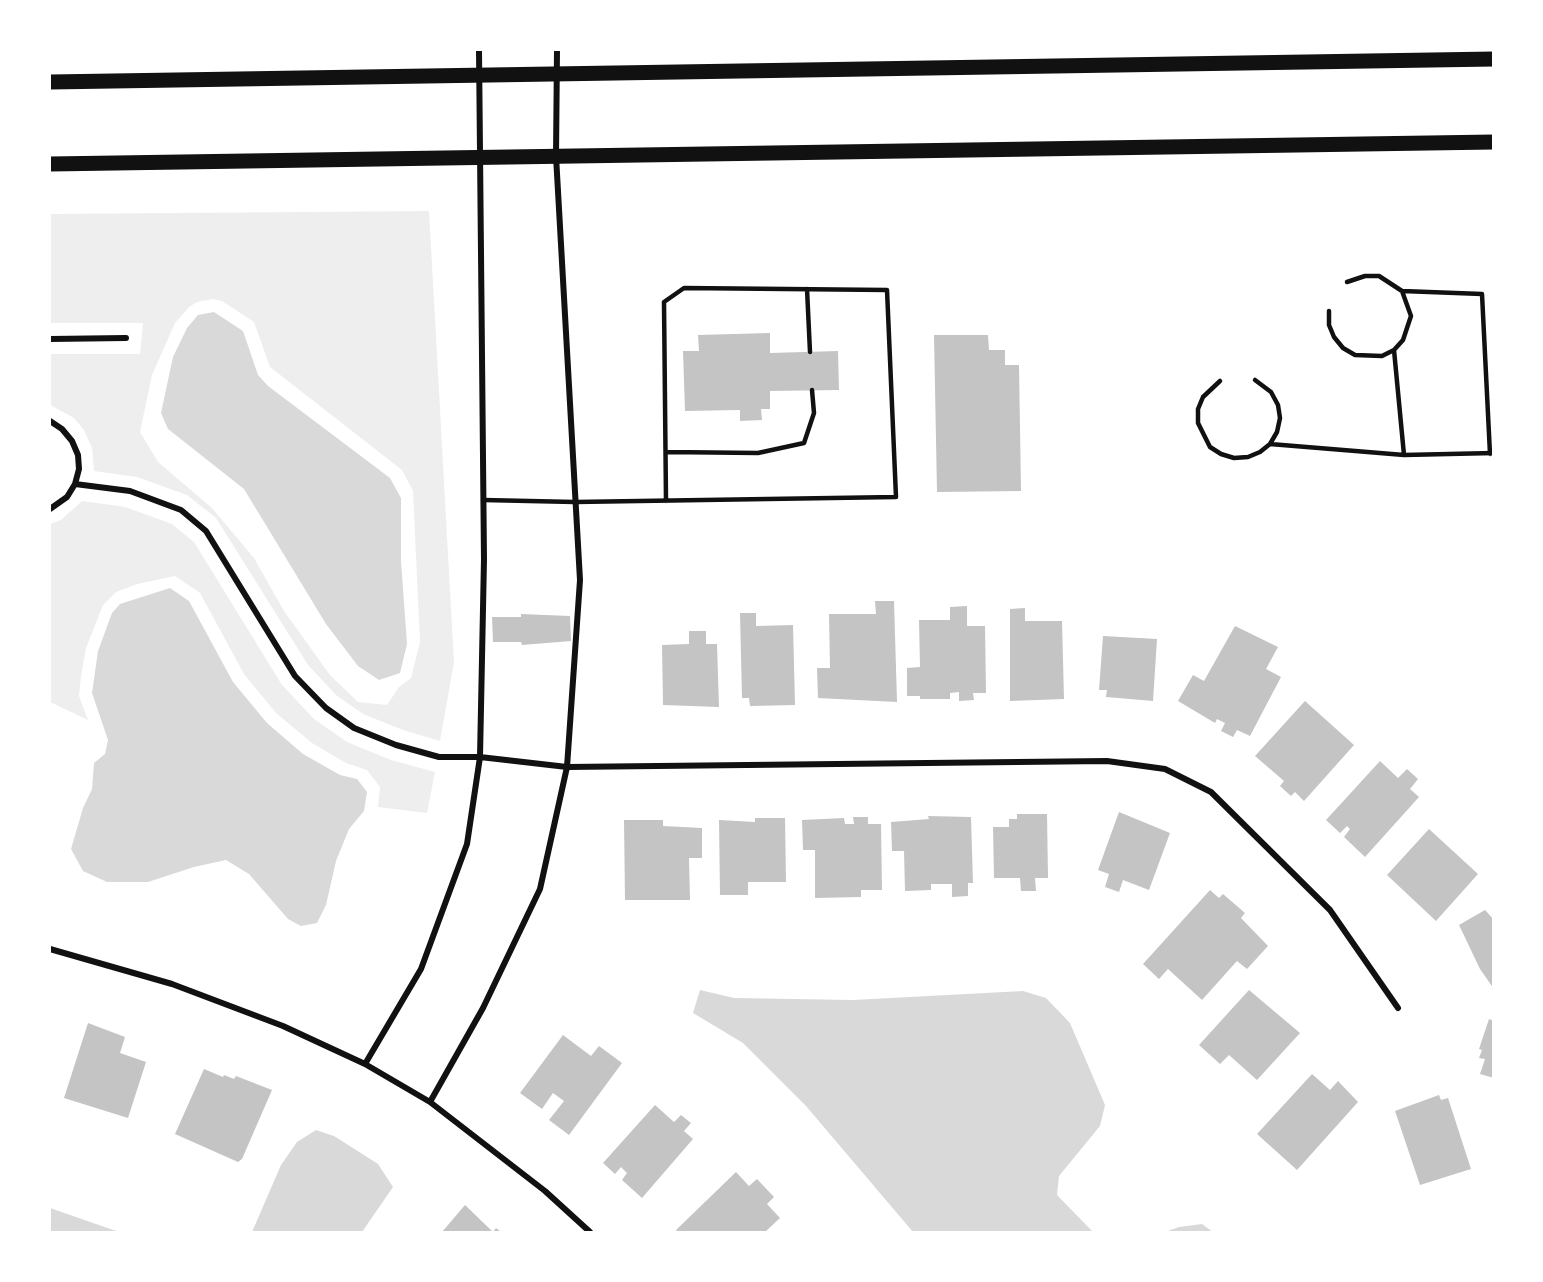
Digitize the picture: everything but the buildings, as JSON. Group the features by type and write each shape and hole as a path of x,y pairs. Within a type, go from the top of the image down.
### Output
{"main road":[{"path":"50,82 1494,59"},
{"path":"50,164 1494,142"}],"street":[{"path":"365,1064 421,969 466,844 480,757 483,500 479,50"},
{"path":"430,1102 483,1008 540,889 567,767 580,580 556,156 557,50"},
{"path":"50,339 126,338"},
{"path":"50,421 62,429 72,441 78,455 79,470 75,484 67,496 50,509"},
{"path":"75,484 130,491 181,510 206,531 295,676 326,708 354,728 396,745 439,757 480,757 567,767 1107,761 1165,769 1211,792 1330,910 1398,1008"},
{"path":"50,950 172,984 283,1026 365,1064 430,1102 545,1191 590,1233"}],"lane":[{"path":"1329,311 1329,325 1334,338 1343,348 1355,355 1368,358 1382,356 1394,350 1403,340 1411,316 1402,291 1392,282 1379,276 1365,276 1347,282"},
{"path":"483,500 575,502 666,501 896,496 887,290 684,288 664,302 666,501"},
{"path":"807,289 810,352"},
{"path":"1270,444 1404,455 1492,453 1482,294 1402,291"},
{"path":"1394,350 1404,455"},
{"path":"1220,381 1203,397 1198,410 1198,423 1210,447 1221,454 1248,457 1270,444 1279,425 1278,405 1271,392 1256,380"},
{"path":"666,452 758,453 804,443 814,413 812,390"}],"shaded area":[{"path":"429,211 454,662 440,741 403,730 363,714 336,695 308,665 216,518 187,495 137,477 94,471 92,448 84,430 74,418 50,405 50,354 140,354 143,323 50,323 50,214","holes":["213,299 222,301 254,322 270,367 402,470 413,491 420,642 411,678 399,687 387,705 358,702 330,675 284,611 254,558 212,508 158,462 140,432 152,375 175,323 189,307 197,302"]},
{"path":"214,312 243,331 258,375 268,386 390,478 401,498 401,561 407,644 400,673 379,680 358,666 326,624 244,489 168,429 161,413 173,357 187,328 198,315"},
{"path":"82,501 125,507 172,524 194,542 282,685 314,719 347,742 391,760 435,772 427,813 378,807 380,787 367,770 346,763 312,743 276,713 244,674 200,593 175,576 137,584 116,592 103,605 86,648 81,676 79,696 88,720 50,702 50,524 61,520"},
{"path":"170,588 189,601 233,682 267,723 303,754 340,775 357,779 367,792 364,811 349,829 336,861 326,905 317,923 301,926 288,919 249,874 226,860 194,867 148,882 107,882 83,871 71,849 83,808 92,789 94,763 105,754 108,740 92,693 98,651 112,613 120,604"},
{"path":"700,990 734,998 853,1000 1023,991 1046,998 1070,1023 1105,1105 1100,1126 1059,1176 1057,1195 1093,1232 913,1232 806,1106 743,1043 693,1013"},
{"path":"316,1130 334,1136 378,1164 393,1187 362,1232 252,1232 281,1165 297,1142"},
{"path":"50,1208 119,1232 50,1232"},
{"path":"1202,1224 1213,1232 1165,1232 1179,1227"}]}
